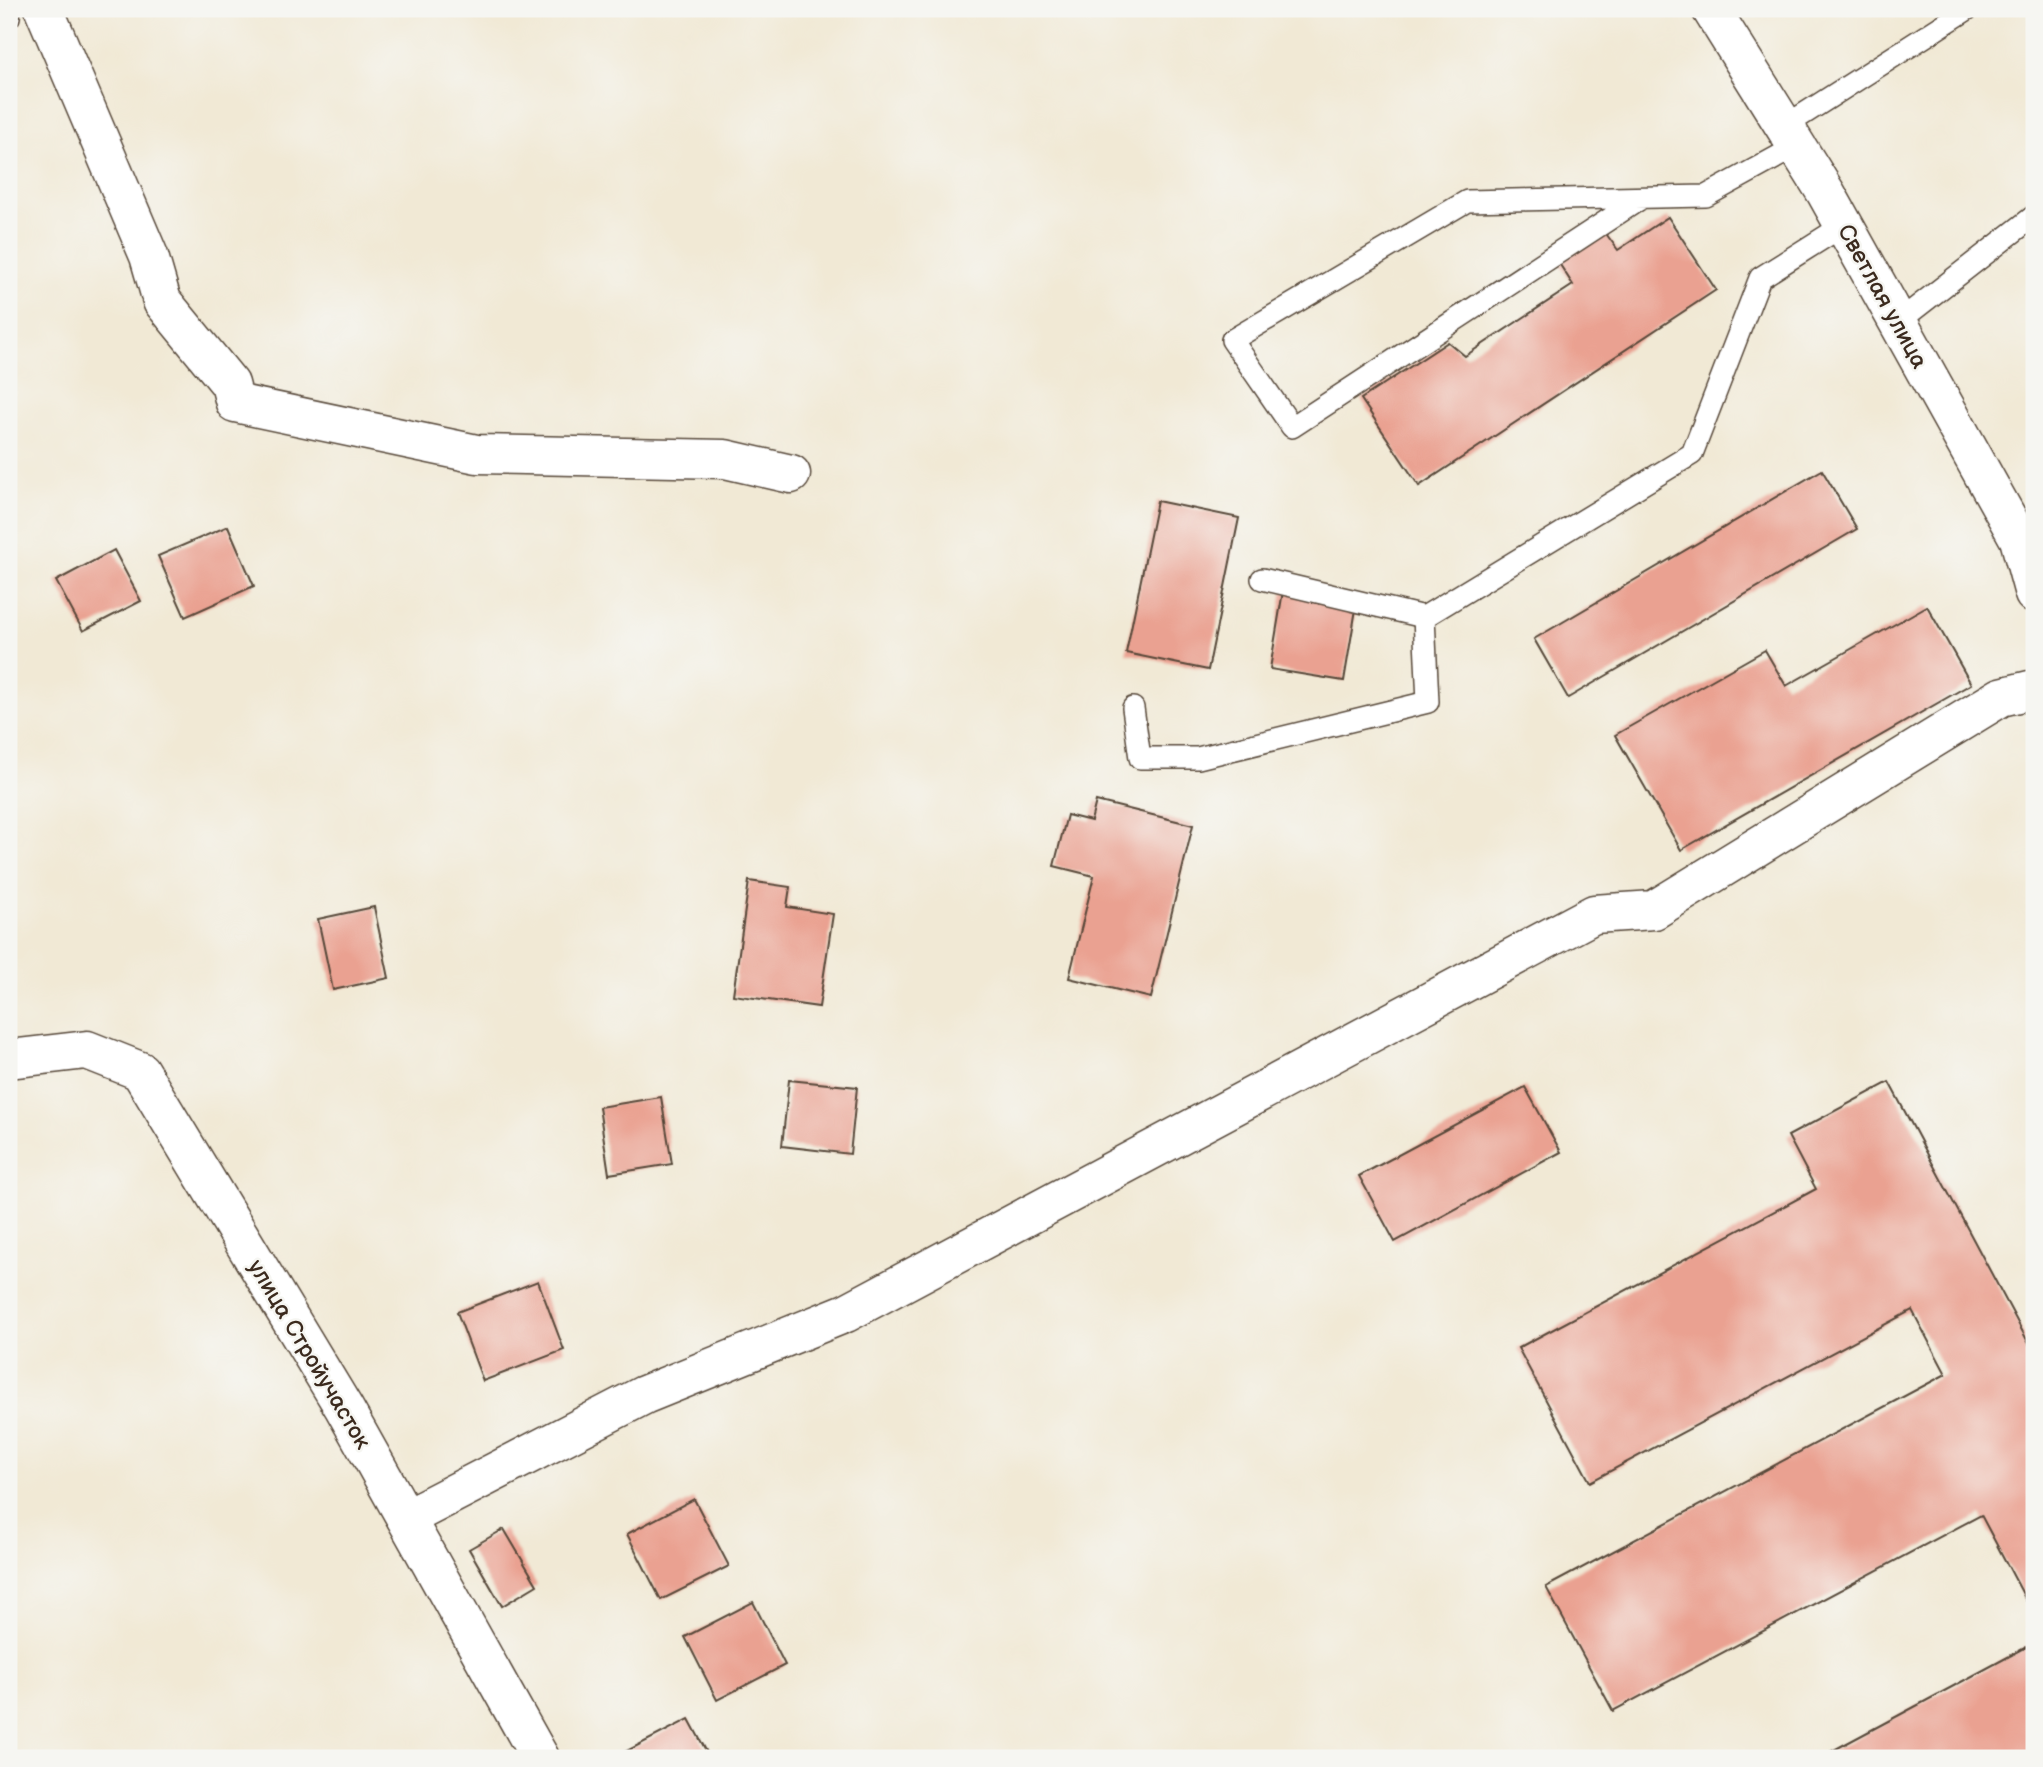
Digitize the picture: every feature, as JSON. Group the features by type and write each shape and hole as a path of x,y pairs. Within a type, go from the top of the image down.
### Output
{"street":[{"path":"44,9 149,256 162,301 230,384 235,403 477,454 725,459 791,474"},
{"name":"Светлая улица","path":"1712,9 1844,225 1898,323 2027,533 2034,594"},
{"path":"405,1518 644,1395 846,1313 1594,914 1654,910 2001,697 2034,689"},
{"name":"улица Стройучасток","path":"9,1059 87,1050 140,1072 344,1408 540,1758"}],"lane":[{"path":"9,17 10,9"},
{"path":"1640,199 1292,427 1232,340 1467,201 1706,196 1968,9"},
{"path":"1898,323 2034,216"},
{"path":"1262,579 1424,617 1692,454 1760,278 1844,225"},
{"path":"1133,708 1140,758 1198,758 1429,702 1424,617"}],"building":[{"path":"1668,217 1716,290 1419,486 1361,399 1448,342 1465,356 1573,285 1555,257 1601,227 1618,250"},
{"path":"1822,470 1857,529 1568,698 1534,639"},
{"path":"1157,501 1239,518 1208,670 1126,653"},
{"path":"228,526 254,586 185,617 158,556"},
{"path":"114,550 141,601 83,631 56,581"},
{"path":"1283,591 1357,603 1344,681 1270,669"},
{"path":"1927,606 1971,684 1681,850 1615,735 1765,650 1786,686"},
{"path":"1096,801 1193,825 1151,998 1069,978 1094,876 1054,866 1067,815 1091,821"},
{"path":"749,881 790,887 787,907 833,914 819,1007 733,995"},
{"path":"374,907 389,978 333,990 318,919"},
{"path":"789,1080 857,1087 850,1154 782,1146"},
{"path":"1889,1082 2034,1353 2034,1615 1981,1515 1613,1711 1546,1587 1946,1374 1912,1310 1590,1482 1518,1348 1816,1189 1788,1136"},
{"path":"1525,1087 1561,1152 1395,1242 1359,1176"},
{"path":"661,1097 672,1164 609,1174 599,1107"},
{"path":"538,1281 564,1350 483,1381 457,1312"},
{"path":"694,1499 729,1566 661,1600 627,1534"},
{"path":"504,1529 537,1585 502,1606 469,1549"},
{"path":"753,1602 785,1665 717,1700 685,1637"},
{"path":"2034,1643 2034,1758 1819,1758"},
{"path":"689,1719 710,1758 618,1758 617,1756"}]}
